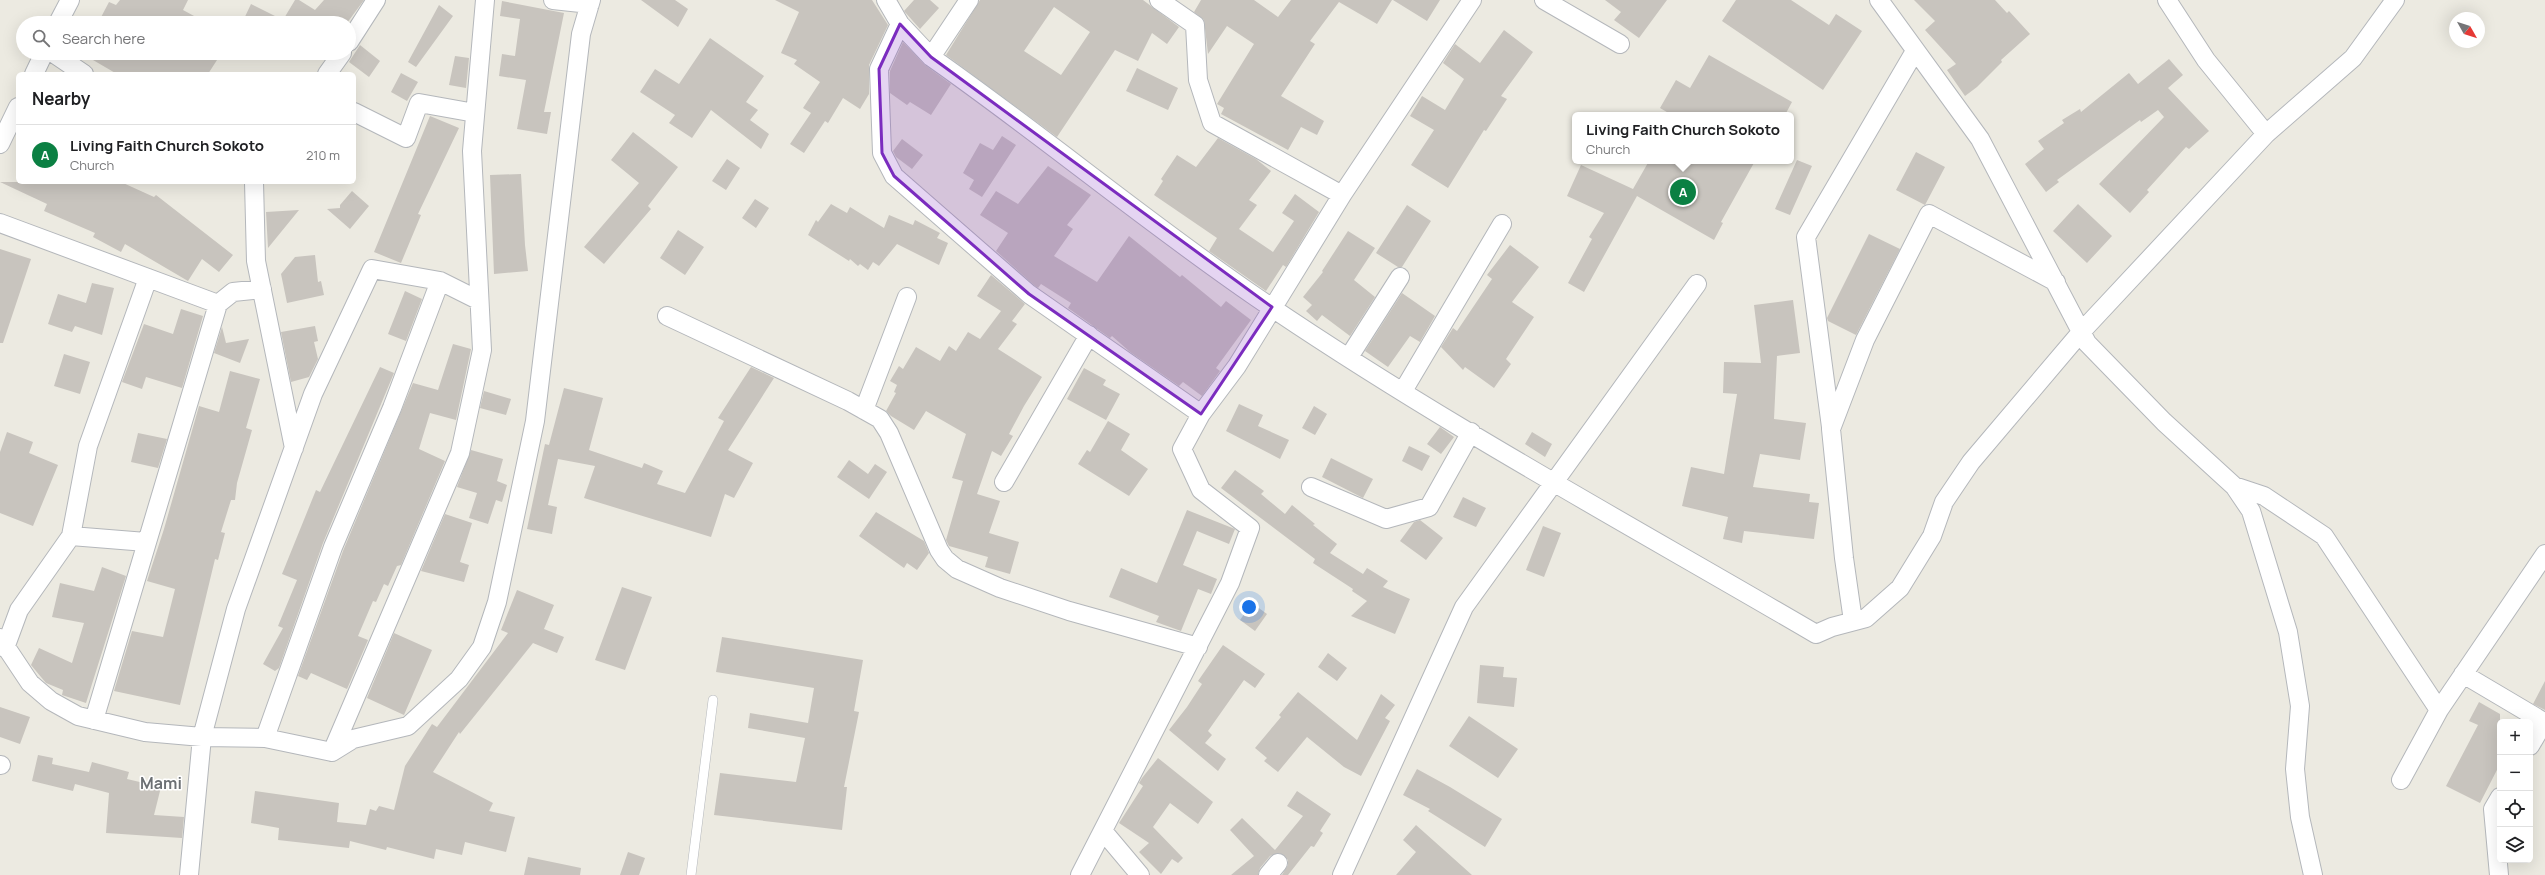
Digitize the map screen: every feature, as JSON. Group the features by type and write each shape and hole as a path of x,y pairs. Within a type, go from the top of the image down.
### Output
{"street":[{"path":"62,16 70,0"},
{"path":"356,31 376,0"},
{"path":"332,752 460,453 482,350 478,300 472,151 485,0"},
{"path":"148,278 88,446 70,536 19,610 3,643 30,683 51,701 78,716 145,732 202,737 265,738 332,752 353,739 408,726 459,679 482,648 497,602 535,421 581,34 590,2 553,0"},
{"path":"886,0 900,24 931,57 1272,307 1403,391 1554,483 1816,634 1832,627 1866,618 1900,588 1932,536 1944,502 1972,462 2082,331 2266,134 2353,58 2396,0"},
{"path":"931,57 969,0"},
{"path":"1159,0 1195,25 1198,80 1212,123 1342,195"},
{"path":"1080,875 1230,583 1250,528 1201,490 1182,449 1200,414 1237,366 1342,195 1472,0"},
{"path":"1544,0 1620,44"},
{"path":"1879,0 1980,139 2088,343 2110,368 2164,422 2234,486 2252,511 2288,632 2300,706 2295,769 2300,817 2313,875"},
{"path":"2167,0 2206,60 2266,134"},
{"path":"900,24 880,69 882,153 894,176 1029,294 1200,414"},
{"path":"1853,621 1844,558 1832,429 1806,236 1915,50"},
{"path":"35,72 41,60"},
{"path":"63,60 81,72"},
{"path":"328,72 337,60"},
{"path":"356,113 406,138 419,103 475,113"},
{"path":"0,144 16,111"},
{"path":"254,184 256,261 294,448"},
{"path":"1832,429 1864,340 1929,214 2056,282"},
{"path":"0,223 218,304"},
{"path":"1403,391 1502,224"},
{"path":"189,875 202,737 236,609 314,394 372,269 440,281 478,300"},
{"path":"1349,357 1400,277"},
{"path":"265,738 333,547 392,408 440,281"},
{"path":"1342,875 1464,608 1697,284"},
{"path":"94,720 218,304 233,292 262,289"},
{"path":"864,410 907,297"},
{"path":"667,316 880,419 890,433 939,550 945,559 957,569 1000,588 1069,611 1198,647"},
{"path":"1004,482 1089,335"},
{"path":"1311,487 1386,518 1429,507 1471,432"},
{"path":"2234,486 2264,496 2324,536 2439,710"},
{"path":"70,536 146,542"},
{"path":"2401,780 2439,710 2545,554"},
{"path":"2463,674 2544,722 2533,741"},
{"path":"2497,801 2493,808 2499,875"},
{"path":"1103,831 1140,875"}],"lane":[{"path":"691,875 713,700"}],"highlighted area":[{"path":"900,24 931,57 1272,307 1201,414 1029,294 894,176 882,153 879,69"}],"building":[{"path":"120,0 188,0 183,10 194,16 102,16 109,2 116,5"},
{"path":"295,0 299,0 315,10 324,0 364,0 352,16 285,16"},
{"path":"641,0 675,0 688,9 678,27"},
{"path":"775,0 872,0 888,25 869,65 869,94 860,109 843,98 828,123 825,121 804,153 790,144 811,113 803,108 820,82 794,64 797,60 781,53 799,12"},
{"path":"914,0 930,0 939,8 920,29 904,11"},
{"path":"980,0 1143,0 1179,27 1167,44 1152,33 1138,61 1115,50 1057,137 946,55","holes":["1054,7 1090,32 1061,75 1024,51"]},
{"path":"1201,0 1254,0 1278,17 1291,0 1392,0 1377,24 1339,2 1310,41 1315,44 1281,96 1324,121 1317,135 1301,127 1288,150 1221,114 1224,108 1217,104 1254,44 1227,26 1208,54 1204,20 1194,12"},
{"path":"1393,0 1440,0 1427,21"},
{"path":"1605,0 1667,0 1639,38 1614,20 1621,12"},
{"path":"1736,0 1791,0 1829,25 1836,14 1862,31 1823,90 1722,21"},
{"path":"1914,0 1995,0 2007,13 2009,11 2030,34 2001,60 2002,62 1977,87 1965,96 1947,70 1956,64 1925,30 1935,21"},
{"path":"502,1 564,13 544,112 551,112 547,134 517,129 526,80 499,76 502,54 515,56 520,19 500,16"},
{"path":"251,4 275,16 245,16"},
{"path":"439,5 453,16 416,67 408,62"},
{"path":"1504,30 1533,52 1501,96 1507,99 1486,131 1484,130 1448,188 1411,165 1434,130 1410,116 1422,96 1445,110 1464,79 1443,63 1455,44 1480,63"},
{"path":"710,38 764,76 746,102 758,110 750,120 769,134 761,149 711,110 692,138 669,123 675,115 640,92 655,69 679,84"},
{"path":"903,42 925,65 951,84 931,115 910,102 907,105 890,93 890,71"},
{"path":"360,45 380,61 369,77 349,62 350,60 356,60 356,51"},
{"path":"1709,55 1792,102 1787,112 1667,112 1660,108 1676,80 1690,88"},
{"path":"455,56 469,58 466,88 449,85"},
{"path":"2169,59 2183,75 2168,88 2209,131 2189,149 2186,147 2147,190 2149,192 2130,213 2099,184 2164,117 2158,110 2141,122 2140,120 2057,180 2059,182 2046,192 2025,164 2044,149 2038,141 2064,123 2062,120 2080,109 2081,112 2129,73 2138,84"},
{"path":"93,60 217,60 209,72 114,72"},
{"path":"1137,68 1178,88 1168,110 1126,91"},
{"path":"401,73 418,82 407,101 391,92"},
{"path":"430,116 459,128 418,214 421,215 401,263 374,252"},
{"path":"633,132 678,167 648,206 651,209 604,264 584,247 639,183 611,160"},
{"path":"1002,136 1016,145 982,197 969,189 974,180 963,173 980,143 993,150"},
{"path":"1218,138 1256,159 1271,171 1249,200 1257,205 1239,229 1273,252 1294,221 1282,213 1295,194 1319,212 1286,267 1283,265 1266,291 1209,251 1217,238 1154,195 1163,181 1161,179 1177,155 1196,167"},
{"path":"902,139 923,155 912,169 896,157 893,151"},
{"path":"1916,152 1945,167 1925,205 1896,190"},
{"path":"727,159 740,168 726,190 712,181"},
{"path":"1797,160 1812,166 1790,215 1775,209"},
{"path":"1647,164 1753,164 1721,222 1723,223 1714,240 1637,196 1584,292 1568,283 1592,239 1589,237 1604,213 1567,196 1581,165 1633,189"},
{"path":"1048,166 1091,195 1067,225 1073,229 1054,256 1097,282 1129,236 1180,277 1182,275 1221,307 1226,301 1251,320 1216,368 1220,371 1202,396 1183,382 1179,386 1130,352 1112,336 1110,338 1068,308 1071,303 1041,284 1038,288 1035,286 996,251 1008,233 980,215 996,191 1018,204"},
{"path":"521,174 528,271 494,274 490,175"},
{"path":"0,182 16,182 16,184 125,184 154,197 156,195 233,255 219,272 202,259 188,281 125,244 121,252 93,237 95,233 44,211 47,204"},
{"path":"352,191 369,206 350,229 327,209 340,208 340,205"},
{"path":"755,199 769,208 756,228 742,218"},
{"path":"831,204 847,213 850,207 884,228 889,215 913,225 915,220 940,233 937,238 948,243 939,265 897,244 879,266 873,262 868,270 860,264 858,266 850,259 849,261 808,235 816,220 818,222"},
{"path":"2078,204 2112,236 2087,263 2053,231"},
{"path":"1407,205 1431,221 1402,267 1398,267 1376,253"},
{"path":"299,210 268,248 266,212"},
{"path":"678,230 704,247 685,275 660,258"},
{"path":"1348,231 1375,248 1354,280 1375,297 1350,336 1322,315 1317,321 1306,311 1312,305 1303,297 1323,272 1322,271"},
{"path":"1869,234 1900,249 1856,335 1828,321 1827,318"},
{"path":"1510,245 1539,267 1512,302 1534,317 1506,359 1511,364 1494,388 1465,367 1463,370 1441,347 1453,328 1457,331 1492,279 1487,275"},
{"path":"0,249 31,259 3,343 0,343"},
{"path":"315,255 318,282 321,281 324,295 287,303 281,274 295,257"},
{"path":"991,275 1025,304 1012,321 1017,324 998,349 1042,377 1009,434 1013,436 1001,456 992,451 977,494 1000,501 989,533 1019,542 1010,574 985,567 988,557 949,546 946,540 963,481 952,478 966,434 926,411 914,430 891,416 886,411 896,393 894,392 897,385 890,381 899,366 903,369 916,347 940,361 949,346 956,351 968,332 980,339 1001,311 977,296"},
{"path":"92,283 114,288 102,335 75,326 72,332 48,324 58,294 86,303"},
{"path":"405,291 422,299 406,341 388,334"},
{"path":"1402,293 1435,316 1420,342 1410,336 1388,367 1365,351"},
{"path":"1793,300 1800,353 1777,356 1774,419 1806,423 1800,460 1760,454 1753,487 1810,494 1809,502 1819,503 1814,539 1744,531 1742,543 1723,539 1728,517 1682,506 1691,467 1724,474 1737,394 1723,393 1724,362 1761,363 1754,305"},
{"path":"181,309 203,316 182,388 146,377 142,389 122,382 144,324 173,334"},
{"path":"315,326 318,341 314,342 318,359 309,377 291,382 281,332"},
{"path":"222,327 226,343 249,339 240,363 214,353"},
{"path":"453,344 471,349 456,420 430,413 419,449 445,461 401,565 397,566 388,586 384,584 376,602 373,601 358,636 368,640 347,689 311,673 307,680 298,676 343,551 413,383 438,390"},
{"path":"64,354 90,362 80,394 54,386"},
{"path":"380,367 394,373 323,543 279,668 275,671 263,664 283,628 278,626 297,580 282,574 316,490 320,492"},
{"path":"751,367 774,378 728,450 753,463 734,498 725,494 711,537 584,498 595,466 558,459 548,505 557,507 552,534 527,529 545,444 549,445 564,388 603,398 589,450 642,468 644,463 663,471 657,484 685,493 724,421 718,418"},
{"path":"1084,368 1106,380 1103,385 1120,394 1106,420 1067,399"},
{"path":"230,371 260,379 246,428 252,430 237,483 235,500 231,500 221,532 225,533 218,560 215,559 180,705 114,691 132,631 163,637 175,589 147,581 164,529 199,406 219,412"},
{"path":"484,391 511,399 506,415 480,408"},
{"path":"1239,404 1263,415 1258,426 1289,440 1280,459 1226,431"},
{"path":"1314,406 1327,414 1315,435 1302,428"},
{"path":"1108,421 1130,434 1121,450 1148,469 1129,496 1078,464 1087,450 1090,452"},
{"path":"1440,427 1454,437 1441,454 1427,444"},
{"path":"7,432 33,442 29,453 58,465 33,526 0,513 0,452"},
{"path":"1532,432 1552,444 1545,457 1525,444"},
{"path":"138,433 167,439 158,468 131,462"},
{"path":"1409,446 1430,456 1422,471 1402,461"},
{"path":"471,450 503,459 497,481 507,485 502,502 496,500 488,524 469,518 477,493 457,487"},
{"path":"1331,458 1373,479 1363,498 1322,477"},
{"path":"849,460 868,474 875,464 887,472 869,499 837,477"},
{"path":"1235,470 1264,491 1261,494 1285,514 1292,505 1315,524 1313,525 1337,544 1330,553 1363,574 1367,568 1388,581 1383,587 1410,599 1395,634 1351,616 1367,601 1352,591 1353,589 1313,563 1315,559 1221,488"},
{"path":"1463,497 1486,508 1476,527 1453,517"},
{"path":"1187,510 1235,529 1229,544 1197,531 1183,565 1217,579 1211,594 1198,589 1181,631 1156,622 1159,616 1109,597 1121,568 1157,583"},
{"path":"876,512 924,541 929,553 917,570 907,563 904,568 859,536"},
{"path":"445,514 472,523 460,562 469,565 464,582 421,571"},
{"path":"1420,520 1443,538 1426,560 1400,541 1414,522"},
{"path":"1543,526 1561,533 1544,577 1526,570"},
{"path":"102,567 126,576 86,703 62,695 63,690 46,683 31,665 39,648 72,663 84,623 52,617 60,583 94,591"},
{"path":"622,587 652,597 625,670 595,660"},
{"path":"517,590 554,605 544,629 564,637 557,653 533,643 460,734 459,732 433,772 493,803 489,811 515,817 506,852 465,842 462,855 436,849 434,859 387,847 386,850 350,841 349,848 278,840 279,828 251,823 255,791 339,803 337,822 366,825 370,809 376,811 379,806 394,810 405,766 432,724 437,727 508,633 501,630"},
{"path":"1252,603 1267,614 1255,631 1240,620"},
{"path":"394,633 432,650 404,715 367,698"},
{"path":"722,637 863,660 854,711 859,712 844,787 847,787 842,830 714,815 720,773 796,782 805,738 748,728 750,713 808,723 814,688 716,672"},
{"path":"1223,645 1265,674 1255,688 1244,680 1208,731 1212,735 1205,743 1226,759 1218,771 1169,730 1187,707 1202,684 1198,681"},
{"path":"1328,653 1347,668 1337,681 1318,667"},
{"path":"1480,665 1504,667 1503,677 1517,678 1514,707 1477,703"},
{"path":"2545,681 2545,710 2533,704"},
{"path":"1298,692 1357,740 1381,694 1395,705 1385,718 1390,721 1361,776 1344,767 1307,737 1278,772 1264,761 1267,758 1255,748 1281,717 1279,715"},
{"path":"2479,702 2500,714 2500,719 2497,719 2497,770 2480,803 2446,786 2478,725 2469,721"},
{"path":"0,707 30,717 20,744 0,737"},
{"path":"1469,716 1518,749 1498,778 1449,746"},
{"path":"38,755 53,758 52,764 89,772 92,762 129,772 127,779 161,787 154,815 184,817 182,838 106,833 109,793 75,784 73,791 32,781"},
{"path":"1158,758 1213,802 1198,824 1170,803 1153,827 1183,858 1178,863 1172,859 1161,874 1139,852 1149,843 1119,823 1143,786 1139,783 1142,778"},
{"path":"1417,769 1450,787 1502,819 1485,847 1428,811 1430,809 1403,795"},
{"path":"1297,791 1331,814 1320,831 1323,833 1314,847 1311,846 1288,875 1282,875 1288,865 1288,860 1279,853 1270,856 1260,868 1258,875 1231,875 1254,856 1230,830 1242,818 1275,850 1303,816 1287,806"},
{"path":"1416,825 1472,875 1396,875 1416,852 1403,840"},
{"path":"628,852 645,858 639,875 620,875"},
{"path":"528,857 581,868 580,875 524,875"}],"place":[{"name":"Living Faith Church Sokoto","path":"1683,192"}],"district":[{"name":"Mami","path":"161,783"}]}
